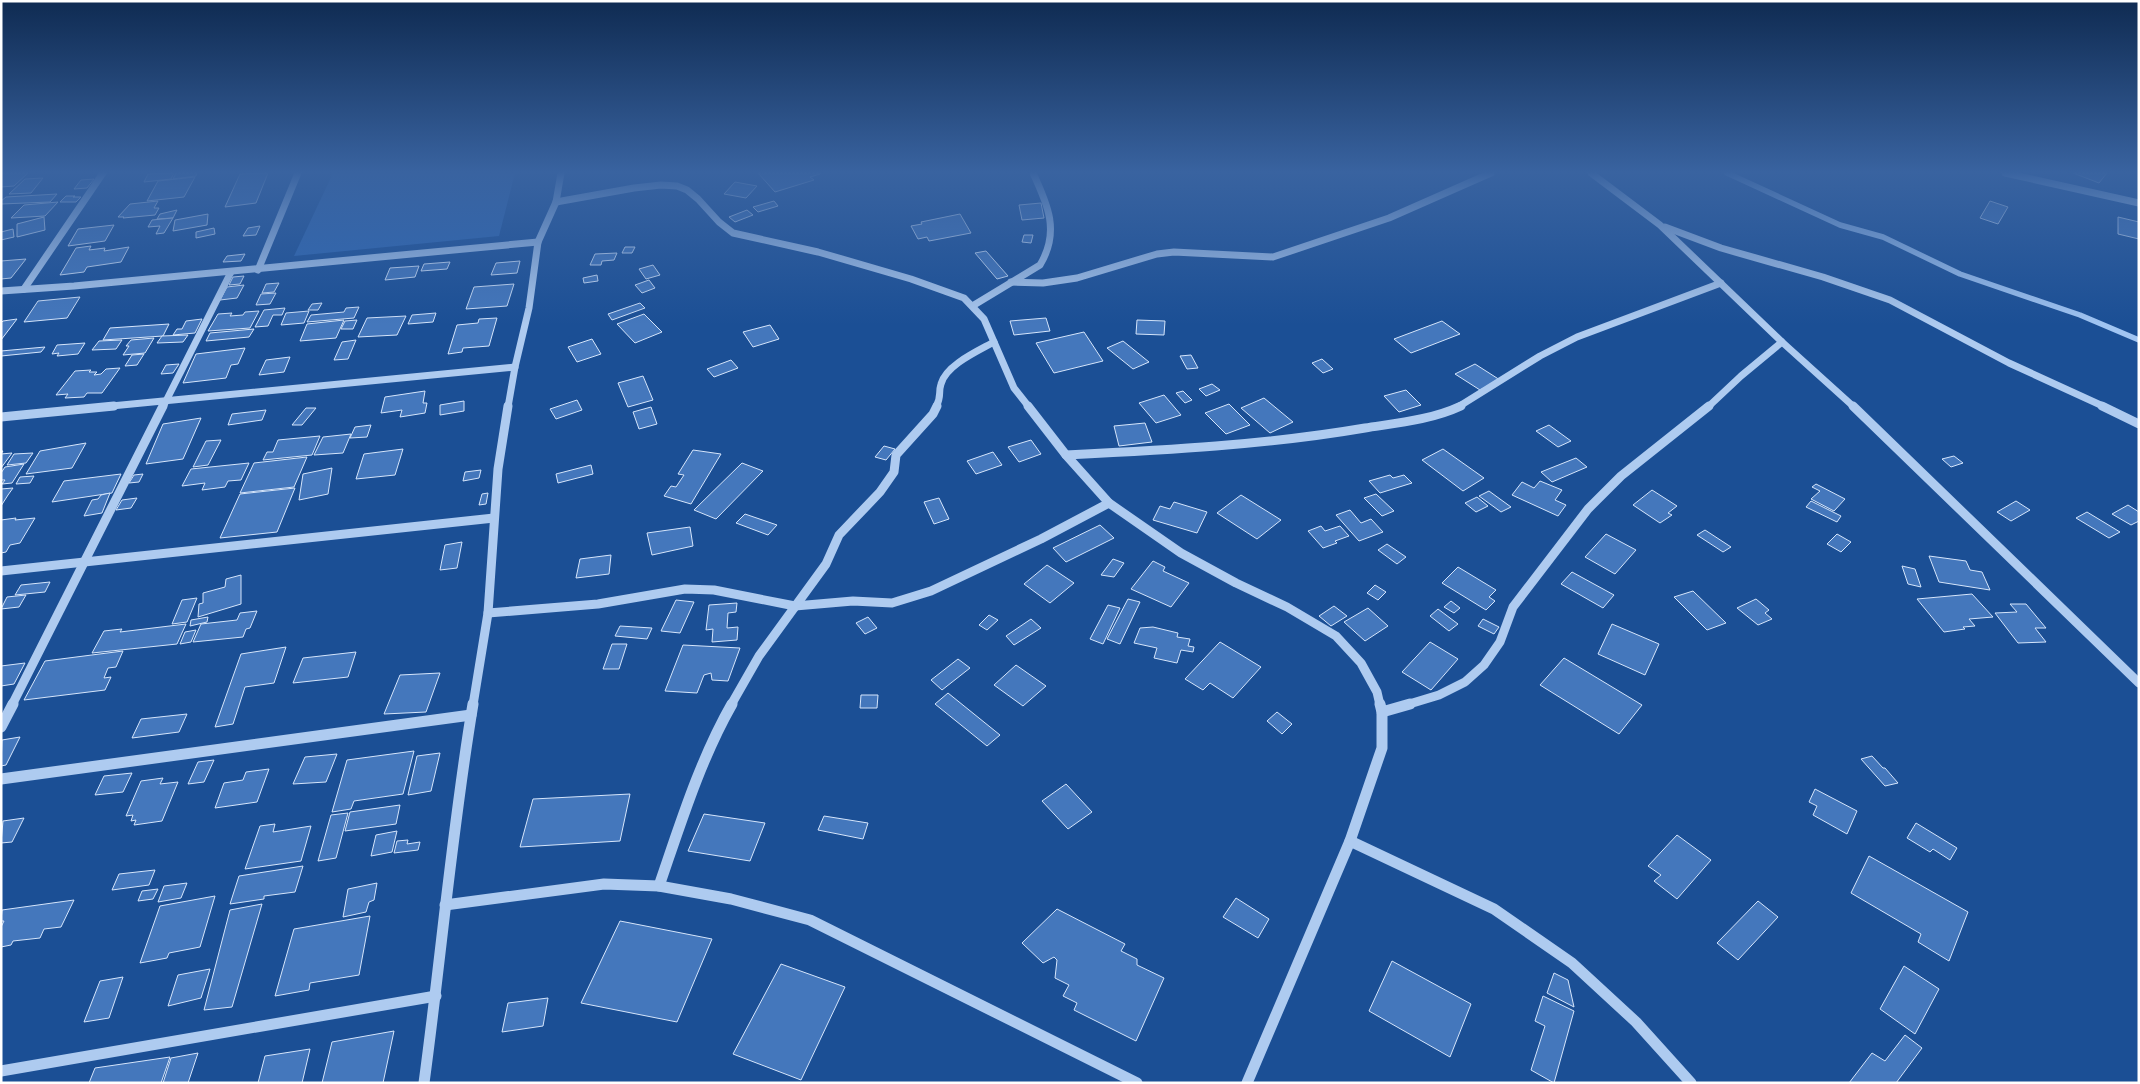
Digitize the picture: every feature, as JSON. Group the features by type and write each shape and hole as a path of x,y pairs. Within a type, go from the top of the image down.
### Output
{"street":[{"path":"24,289 69,224"},
{"path":"258,270 277,224"},
{"path":"424,1083 436,996 445,905 471,715 488,613 498,470 515,367 529,308 538,242 546,224"},
{"path":"721,224 733,233 818,252 911,279 964,298 974,305 984,319 1014,388 1066,456 1109,503 1181,553 1236,583 1287,607 1336,636 1361,663 1376,692 1382,712 1382,748 1350,841 1247,1083"},
{"path":"974,305 1040,265 1047,255 1052,228 1051,224"},
{"path":"1011,282 1043,283 1077,278 1157,254 1174,252 1273,257 1372,224"},
{"path":"1660,225 1782,342 1835,388 2139,683"},
{"path":"1660,225 1721,248 1823,277 1890,300 2009,363 2051,381 2139,424"},
{"path":"1,291 258,270 538,242"},
{"path":"1,727 164,401 231,272"},
{"path":"1066,456 1214,447 1330,434 1426,418 1458,408 1540,356 1577,337 1722,283"},
{"path":"659,886 687,806 722,721 759,656 826,564 839,535 880,492 894,472 896,455 933,414 941,397 941,384 946,374 958,363 994,342"},
{"path":"1382,712 1439,695 1465,682 1484,665 1500,642 1513,607 1588,509 1621,476 1661,443 1701,414 1741,376 1782,342"},
{"path":"1,417 515,367"},
{"path":"488,613 598,604 685,589 714,590 795,606 853,601 892,603 931,591 1041,539 1109,503"},
{"path":"1,571 494,518"},
{"path":"1,780 471,715"},
{"path":"1350,841 1494,909 1572,963 1636,1022 1691,1083"},
{"path":"445,905 604,884 659,886 731,899 810,920 1137,1083"},
{"path":"1,1071 436,996"}],"shaded area":[{"path":"309,224 502,224 499,236 294,256"}],"building":[{"path":"17,224 45,224 45,230 17,237"},
{"path":"150,224 170,224 164,233 156,234 160,226 148,227"},
{"path":"174,224 207,224 207,225 173,231"},
{"path":"922,224 966,224 971,233 929,241 927,237 918,239 911,226"},
{"path":"2118,224 2139,224 2139,239 2118,234"},
{"path":"114,225 105,241 68,246 78,229"},
{"path":"260,226 256,235 243,236 248,228"},
{"path":"214,228 215,234 196,238 196,232"},
{"path":"13,229 14,237 1,240 1,232"},
{"path":"1024,235 1033,235 1031,243 1022,242"},
{"path":"91,246 89,250 105,248 104,251 129,247 121,262 87,267 84,272 60,275 76,248"},
{"path":"625,247 635,247 632,253 622,253"},
{"path":"986,251 1008,276 997,279 975,253"},
{"path":"617,253 614,260 602,261 601,265 590,265 595,254"},
{"path":"245,254 241,261 223,262 227,256"},
{"path":"26,259 11,278 1,279 1,261"},
{"path":"520,261 517,273 491,275 496,263"},
{"path":"450,262 447,269 421,271 424,264"},
{"path":"653,265 660,275 646,279 639,269"},
{"path":"419,266 415,277 385,280 390,268"},
{"path":"597,275 598,281 584,283 583,278"},
{"path":"244,276 240,284 229,285 233,277"},
{"path":"649,280 655,288 642,293 635,285"},
{"path":"279,283 274,292 262,293 266,284"},
{"path":"514,284 507,306 466,309 474,287"},
{"path":"244,285 237,298 220,300 227,287"},
{"path":"276,293 270,304 256,305 261,294"},
{"path":"80,297 67,318 24,322 38,301"},
{"path":"322,303 318,310 308,310 312,304"},
{"path":"640,303 645,308 612,320 608,314"},
{"path":"359,307 354,318 307,322 311,315 344,312 346,308"},
{"path":"285,308 282,315 273,315 268,326 255,327 264,310"},
{"path":"259,311 250,328 208,331 218,314 232,313 230,316"},
{"path":"309,311 304,323 281,325 286,313"},
{"path":"436,313 433,322 408,324 412,315"},
{"path":"644,314 662,332 635,343 617,324"},
{"path":"406,316 397,335 358,337 367,318"},
{"path":"497,318 489,346 463,348 462,352 448,354 457,325 478,323 479,319"},
{"path":"1046,318 1050,331 1014,335 1010,321"},
{"path":"17,319 1,340 1,323"},
{"path":"202,319 195,333 173,335 177,329 182,329 186,321"},
{"path":"344,320 336,338 300,341 307,324"},
{"path":"357,320 353,329 341,329 345,321"},
{"path":"1137,320 1165,321 1164,335 1136,334"},
{"path":"1442,321 1460,334 1411,353 1394,339"},
{"path":"169,324 163,336 103,340 110,328"},
{"path":"770,325 779,339 753,347 743,332"},
{"path":"254,329 249,337 206,341 210,333"},
{"path":"1084,332 1103,361 1054,373 1036,343"},
{"path":"188,335 183,342 157,343 162,336"},
{"path":"154,338 145,353 123,355 129,346 126,346 131,340"},
{"path":"592,339 601,354 577,362 568,347"},
{"path":"122,340 116,349 92,350 99,341"},
{"path":"356,340 348,359 334,360 342,342"},
{"path":"1123,341 1149,362 1133,369 1107,348"},
{"path":"85,343 78,354 57,356 59,353 52,354 57,345"},
{"path":"45,347 41,352 1,356 1,351"},
{"path":"245,348 238,364 231,365 226,378 183,383 196,354"},
{"path":"144,354 137,365 125,366 132,355"},
{"path":"1191,355 1198,368 1187,369 1180,356"},
{"path":"290,357 284,372 259,375 266,360"},
{"path":"1322,359 1333,369 1323,373 1312,363"},
{"path":"731,360 738,368 714,377 707,369"},
{"path":"179,364 173,373 161,374 166,365"},
{"path":"1475,364 1500,380 1480,390 1455,374"},
{"path":"120,368 102,393 87,393 84,397 65,398 68,394 56,395 75,371 91,370 89,372 97,372 94,375 101,374 106,369"},
{"path":"643,376 653,400 628,407 618,383"},
{"path":"1212,384 1220,390 1206,396 1199,389"},
{"path":"1406,390 1421,405 1399,412 1384,396"},
{"path":"425,391 423,403 427,403 425,413 400,417 402,410 381,413 385,397"},
{"path":"1183,391 1192,400 1185,403 1176,393"},
{"path":"1164,395 1181,415 1156,423 1139,403"},
{"path":"1264,398 1293,422 1270,433 1241,408"},
{"path":"577,400 582,410 556,419 550,409"},
{"path":"464,401 464,411 440,415 440,405"},
{"path":"1229,404 1250,425 1226,434 1205,413"},
{"path":"651,407 657,424 639,429 633,412"},
{"path":"306,408 316,408 302,425 292,425"},
{"path":"266,410 262,420 228,425 232,414"},
{"path":"201,418 183,459 146,464 163,424"},
{"path":"1145,423 1152,442 1119,446 1114,426"},
{"path":"371,425 367,437 350,438 355,427"},
{"path":"1549,425 1571,441 1558,447 1536,431"},
{"path":"351,434 343,453 314,455 323,437"},
{"path":"320,436 312,455 263,460 267,452 273,452 278,440"},
{"path":"221,440 208,465 193,467 206,441"},
{"path":"1031,440 1041,454 1019,462 1008,447"},
{"path":"86,443 72,468 26,474 40,451"},
{"path":"884,446 895,449 886,460 875,457"},
{"path":"403,449 395,475 356,479 364,454"},
{"path":"1443,449 1484,478 1463,491 1422,460"},
{"path":"693,450 721,454 691,504 664,496 671,486 676,487 684,475 678,474"},
{"path":"993,452 1002,465 976,474 967,461"},
{"path":"12,453 1,468 1,454"},
{"path":"33,453 26,463 7,465 14,454"},
{"path":"1954,456 1963,463 1951,467 1942,459"},
{"path":"307,457 294,487 240,493 254,463"},
{"path":"1576,458 1587,467 1552,482 1541,472"},
{"path":"249,463 241,480 228,481 225,487 202,490 205,483 182,486 191,469"},
{"path":"742,463 763,471 716,519 694,510"},
{"path":"24,464 12,483 2,484 5,480 1,480 1,473 5,467"},
{"path":"591,465 593,474 558,483 556,474"},
{"path":"332,468 328,494 299,500 303,474"},
{"path":"481,470 479,478 463,481 465,472"},
{"path":"121,474 112,493 52,502 64,481"},
{"path":"143,474 139,482 129,483 134,475"},
{"path":"1390,475 1393,478 1404,475 1412,483 1380,493 1369,481"},
{"path":"34,476 30,483 16,484 20,477"},
{"path":"1540,481 1562,490 1555,500 1566,505 1558,516 1512,495 1522,482 1534,488"},
{"path":"1816,484 1845,499 1834,511 1811,499 1820,491 1812,487"},
{"path":"13,488 8,495 1,506 1,489"},
{"path":"295,488 277,532 220,538 240,494"},
{"path":"1652,490 1677,506 1668,513 1672,515 1660,523 1633,505"},
{"path":"1489,491 1511,507 1501,512 1479,496"},
{"path":"110,493 102,513 84,516 92,500"},
{"path":"488,493 486,504 479,505 482,494"},
{"path":"1376,494 1394,511 1382,516 1364,498"},
{"path":"1241,495 1281,520 1257,539 1217,513"},
{"path":"1477,497 1488,506 1476,512 1465,503"},
{"path":"137,498 131,508 116,510 122,500"},
{"path":"939,498 949,519 934,524 924,502"},
{"path":"1811,501 1841,516 1837,522 1806,507"},
{"path":"2016,501 2030,510 2011,521 1997,512"},
{"path":"1174,502 1207,512 1197,533 1153,520 1160,506 1170,509"},
{"path":"2128,505 2139,512 2139,521 2131,525 2112,514"},
{"path":"1350,510 1361,523 1371,519 1383,532 1359,541 1336,515"},
{"path":"2087,512 2120,532 2109,538 2076,518"},
{"path":"745,514 777,525 768,535 736,523"},
{"path":"16,518 15,520 35,518 20,543 10,545 6,552 1,553 1,520"},
{"path":"1100,525 1114,538 1066,562 1053,548"},
{"path":"1321,526 1325,531 1340,526 1349,536 1323,548 1308,531"},
{"path":"690,527 693,546 652,555 647,533"},
{"path":"1705,530 1731,547 1723,552 1697,535"},
{"path":"1606,534 1636,550 1615,574 1585,557"},
{"path":"1837,534 1851,542 1841,552 1827,544"},
{"path":"462,542 457,568 440,570 445,545"},
{"path":"1387,544 1406,557 1397,564 1378,550"},
{"path":"611,555 609,574 576,578 580,559"},
{"path":"1929,556 1966,561 1970,570 1982,572 1990,590 1939,582"},
{"path":"1113,559 1124,563 1114,577 1101,575"},
{"path":"1153,561 1165,567 1163,571 1189,583 1171,607 1131,589"},
{"path":"1047,565 1074,583 1050,603 1024,584"},
{"path":"1902,566 1915,569 1921,587 1908,584"},
{"path":"1458,567 1496,590 1489,597 1495,601 1486,610 1442,583"},
{"path":"1572,572 1614,595 1603,608 1561,584"},
{"path":"241,575 241,604 198,617 199,604 203,603 203,593 225,587 226,579"},
{"path":"50,582 45,592 15,595 21,585"},
{"path":"1375,585 1386,592 1378,600 1367,593"},
{"path":"1693,591 1726,623 1707,630 1674,597"},
{"path":"1972,594 1993,617 1969,619 1975,626 1944,632 1917,599"},
{"path":"26,595 19,607 1,609 7,597"},
{"path":"197,598 187,622 172,624 182,600"},
{"path":"1128,599 1140,602 1120,644 1107,639"},
{"path":"1756,599 1769,610 1765,613 1772,619 1758,625 1737,608"},
{"path":"676,600 694,602 680,633 661,631"},
{"path":"1451,601 1460,608 1454,613 1444,607"},
{"path":"737,603 736,612 728,613 727,628 738,627 737,640 712,642 713,629 706,630 709,605"},
{"path":"2010,604 2026,604 2046,628 2035,628 2046,642 2018,643 1995,613 2017,612"},
{"path":"1108,605 1120,608 1103,644 1090,639"},
{"path":"1334,606 1347,616 1331,626 1319,616"},
{"path":"1368,608 1388,626 1365,641 1344,622"},
{"path":"1438,609 1458,624 1449,631 1430,616"},
{"path":"257,611 250,628 246,629 243,637 193,642 201,624 237,620 240,613"},
{"path":"989,615 998,620 987,630 979,625"},
{"path":"208,617 207,622 190,626 191,620"},
{"path":"868,617 877,628 865,634 856,623"},
{"path":"1031,619 1041,628 1014,645 1006,636"},
{"path":"1483,619 1499,627 1494,634 1478,626"},
{"path":"186,624 177,644 92,653 104,631 122,629 120,632"},
{"path":"1612,624 1659,644 1645,675 1598,654"},
{"path":"620,626 652,628 647,639 615,636"},
{"path":"1153,627 1178,633 1177,637 1190,639 1188,646 1194,647 1193,652 1181,650 1177,663 1154,658 1157,648 1134,643 1140,628"},
{"path":"196,630 191,642 180,644 185,632"},
{"path":"1220,642 1261,667 1233,698 1210,683 1203,690 1185,679"},
{"path":"1430,642 1458,659 1431,690 1402,672"},
{"path":"612,644 627,644 619,669 603,669"},
{"path":"683,645 740,648 728,681 712,680 711,673 704,675 697,693 665,691"},
{"path":"286,647 274,683 245,687 233,724 215,727 241,654"},
{"path":"123,651 116,667 108,668 104,678 111,677 105,690 24,700 45,661"},
{"path":"356,652 348,677 293,683 303,658"},
{"path":"1564,658 1642,705 1619,734 1540,685"},
{"path":"958,659 970,668 942,690 931,680"},
{"path":"25,663 14,684 1,686 1,666"},
{"path":"1016,665 1046,686 1023,706 994,685"},
{"path":"440,673 426,712 384,714 400,675"},
{"path":"948,693 1000,735 987,746 935,704"},
{"path":"861,695 878,695 877,708 860,708"},
{"path":"1277,712 1292,724 1282,734 1267,721"},
{"path":"187,714 179,732 132,738 141,719"},
{"path":"20,737 6,765 1,766 2,740"},
{"path":"414,751 403,794 354,801 351,809 332,812 347,760"},
{"path":"440,753 431,791 408,795 417,756"},
{"path":"337,754 326,782 293,784 305,757"},
{"path":"1872,756 1898,783 1885,786 1861,759"},
{"path":"214,760 204,782 188,784 198,762"},
{"path":"269,769 257,802 215,808 224,783 243,780 246,772"},
{"path":"132,773 123,792 95,795 104,776"},
{"path":"163,778 160,784 178,782 162,821 134,825 136,820 131,821 133,815 126,816 141,781"},
{"path":"1066,784 1092,812 1068,829 1042,801"},
{"path":"1815,789 1857,811 1847,834 1813,815 1817,806 1809,802"},
{"path":"630,794 620,841 520,847 533,799"},
{"path":"400,805 396,824 345,831 350,812"},
{"path":"348,813 336,858 318,861 331,815"},
{"path":"704,814 765,823 750,861 688,851"},
{"path":"824,816 868,823 863,839 818,830"},
{"path":"24,818 12,842 1,843 3,821"},
{"path":"1916,823 1957,848 1950,860 1933,849 1930,852 1907,838"},
{"path":"275,824 273,832 311,826 301,861 245,869 260,826"},
{"path":"397,831 392,852 371,856 376,835"},
{"path":"1677,835 1711,860 1677,899 1654,881 1661,875 1648,866"},
{"path":"408,840 407,844 420,842 418,850 394,853 397,841"},
{"path":"1869,856 1968,912 1949,961 1918,942 1921,934 1851,893"},
{"path":"303,866 295,892 264,896 264,899 230,904 239,876"},
{"path":"155,870 149,885 112,890 119,874"},
{"path":"187,883 181,898 158,902 164,886"},
{"path":"377,883 374,900 369,902 366,912 343,917 348,889"},
{"path":"158,889 153,899 138,901 142,891"},
{"path":"215,896 200,947 169,953 167,958 140,963 160,906"},
{"path":"1236,898 1269,919 1258,938 1223,917"},
{"path":"74,900 61,927 44,929 40,938 13,941 11,945 1,947 1,927 4,921 1,921 2,910"},
{"path":"1758,901 1778,917 1738,960 1717,943"},
{"path":"262,904 232,1007 204,1010 230,910"},
{"path":"1057,909 1125,944 1121,951 1137,959 1137,965 1164,978 1136,1041 1074,1010 1077,1003 1063,996 1069,985 1055,978 1057,960 1054,957 1043,963 1022,943"},
{"path":"370,916 359,975 310,983 309,990 275,996 294,929"},
{"path":"620,921 712,939 677,1022 581,1003"},
{"path":"1392,961 1471,1004 1450,1057 1369,1011"},
{"path":"781,964 845,987 801,1080 733,1054"},
{"path":"1904,966 1939,989 1915,1034 1880,1009"},
{"path":"210,969 201,998 168,1006 178,975"},
{"path":"1554,973 1568,980 1574,1007 1547,993"},
{"path":"123,977 109,1018 84,1022 100,981"},
{"path":"1543,996 1574,1011 1554,1083 1531,1070 1545,1026 1535,1021"},
{"path":"548,998 543,1026 502,1032 508,1003"},
{"path":"394,1031 383,1083 322,1083 332,1042"},
{"path":"1905,1035 1922,1048 1896,1083 1849,1083 1872,1053 1885,1061"},
{"path":"310,1049 302,1083 258,1083 265,1056"},
{"path":"198,1053 188,1083 163,1083 171,1058"},
{"path":"170,1057 161,1083 89,1083 95,1068"}],"waterway":[{"path":"1837,224 1883,237 1960,274 2080,315 2139,340"}]}
